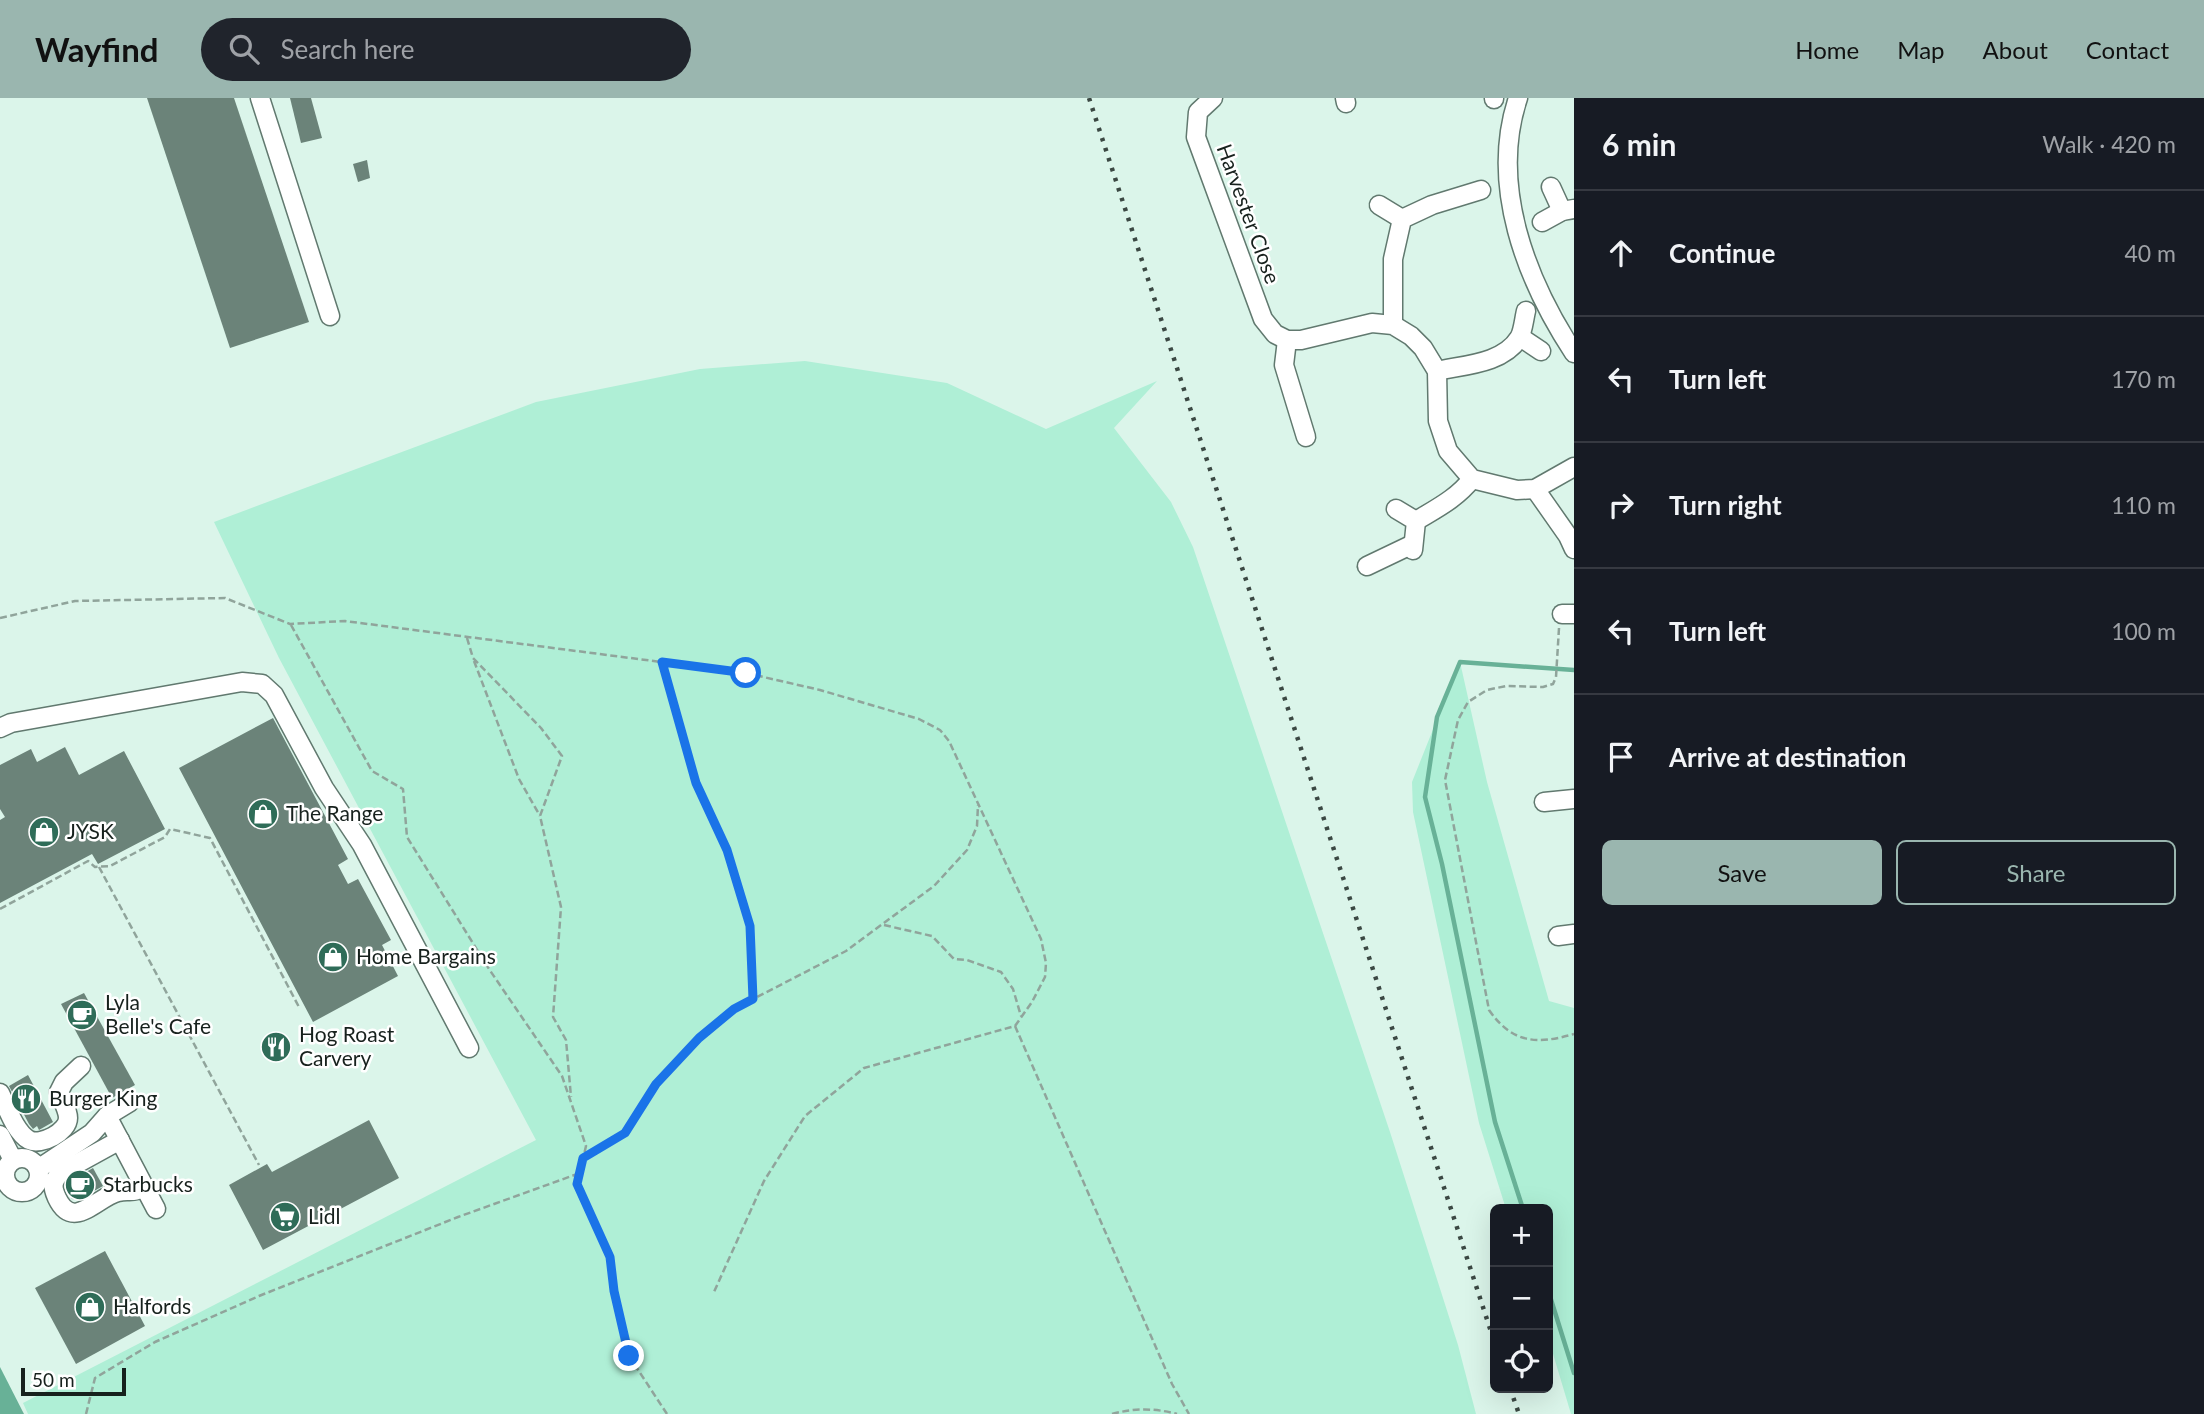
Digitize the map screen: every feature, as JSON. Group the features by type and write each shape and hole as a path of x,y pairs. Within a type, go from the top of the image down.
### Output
{"street":[{"path":"260,98 330,316"},
{"name":"Harvester Close","path":"1213,98 1198,112 1196,136 1263,319 1275,334 1287,340"},
{"path":"1518,98 1508,154 1509,187 1517,234 1535,284 1555,324 1574,352"},
{"path":"1542,222 1568,210 1551,187"},
{"path":"1402,219 1432,205 1481,190"},
{"path":"1379,205 1402,219"},
{"path":"1393,325 1393,259 1402,219"},
{"path":"1437,371 1488,360 1500,354 1520,337 1525,311"},
{"path":"1306,437 1284,365 1287,340 1301,340 1372,323 1393,325 1411,336 1423,348 1437,371 1438,421 1441,434 1452,457 1472,479 1517,490 1535,489 1574,467"},
{"path":"1520,337 1541,351"},
{"path":"1416,521 1452,501 1472,479"},
{"path":"1535,489 1574,549"},
{"path":"1396,509 1416,521"},
{"path":"1367,566 1413,547 1416,521"},
{"path":"0,728 10,723 228,684 262,684 274,695 324,788 362,845 470,1048"},
{"path":"1544,802 1574,799"},
{"path":"0,1093 20,1132 31,1141 42,1142 64,1129 68,1122 68,1113 59,1092 64,1082 81,1066"},
{"path":"38,1169 92,1133 107,1116 130,1102"},
{"path":"107,1116 156,1209"},
{"path":"0,1135 13,1160"},
{"path":"120,1140 60,1173 53,1181 53,1189 59,1202 73,1213 82,1212 117,1192 135,1192 144,1187"},
{"path":"25,1158 38,1169 39,1179 30,1190 19,1192 3,1185 5,1173 13,1160 25,1158"}],"path":[{"path":"0,618 75,601 225,598 290,624 345,621 746,673 820,690 919,719 940,730 949,741 1041,939 1046,963 1045,977 1032,1002 1014,1026 864,1068 805,1116 764,1181 714,1292"},
{"path":"1568,614 1559,621 1556,677 1553,684 1543,687 1496,688 1487,690 1468,702 1458,720 1445,779 1489,1010 1501,1027 1516,1037 1548,1040 1574,1034"},
{"path":"290,624 372,771 404,789 407,837 489,970 562,1076 586,1146 577,1184 610,1257 614,1291 629,1356 667,1414"},
{"path":"467,637 519,779 540,816 561,907 553,1017 566,1040 571,1103"},
{"path":"473,658 541,728 562,756 540,816"},
{"path":"662,662 696,783 727,850 750,926 753,999"},
{"path":"583,1158 625,1133 656,1084 699,1038 734,1009 846,951 934,886 967,850 977,825 978,804"},
{"path":"0,909 88,861 95,867 110,866 165,837 170,829 210,838 300,1009"},
{"path":"99,867 259,1165"},
{"path":"884,925 932,936 954,959 967,960 1001,972 1013,989 1021,1017"},
{"path":"1014,1026 1172,1384 1189,1414"},
{"path":"86,1414 95,1378 155,1342 259,1296 580,1172"},
{"path":"1111,1414 1131,1409 1153,1409 1177,1414"}],"shaded area":[{"path":"805,361 947,383 1046,429 1157,381 1114,428 1171,502 1193,547 1390,1132 1458,1345 1476,1414 28,1414 23,1403 536,1140 279,658 214,522 536,402 700,369"},
{"path":"1460,662 1487,782 1549,1001 1574,1008 1574,1414 1571,1414 1553,1354 1553,1204 1504,1204 1479,1123 1413,812 1412,782"},
{"path":"0,1367 24,1414 0,1414"}],"building":[{"path":"147,98 234,98 309,322 230,348"},
{"path":"290,98 311,98 322,138 301,143"},
{"path":"367,160 370,178 358,182 353,164"},
{"path":"273,718 348,859 338,865 348,884 358,879 391,940 382,945 398,976 313,1022 179,768"},
{"path":"65,747 79,775 124,751 165,829 98,864 92,854 0,903 0,820 5,817 0,809 0,765 31,749 37,762"},
{"path":"84,993 135,1085 112,1098 61,1004"},
{"name":"Burger King","path":"28,1075 53,1122 39,1130 37,1126 33,1129 29,1124 9,1086"},
{"name":"Lidl","path":"369,1120 399,1178 263,1250 229,1185 267,1164 272,1172"},
{"name":"Starbucks","path":"93,1168 103,1186 78,1200 72,1199 65,1188 67,1183"},
{"name":"Halfords","path":"105,1251 145,1326 76,1364 35,1288"}],"waterway":[{"path":"1521,1204 1495,1122 1442,864 1425,797 1437,717 1460,662 1574,670"},
{"path":"1553,1306 1574,1373"}],"railway":[{"path":"1089,98 1490,1330"},
{"path":"1512,1393 1519,1414"}],"place":[{"name":"The Range","path":"263,814"},
{"name":"JYSK","path":"44,832"},
{"name":"Home Bargains","path":"333,957"},
{"name":"Lyla Belle's Cafe","path":"82,1015"},
{"name":"Hog Roast Carvery","path":"276,1047"},
{"name":"Burger King","path":"26,1099"},
{"name":"Starbucks","path":"80,1185"},
{"name":"Lidl","path":"285,1217"},
{"name":"Halfords","path":"90,1307"}],"route":[{"path":"629,1356 614,1291 610,1257 577,1184 583,1158 625,1133 656,1084 699,1038 734,1009 753,999 750,926 727,850 696,783 662,662 746,673"}]}
